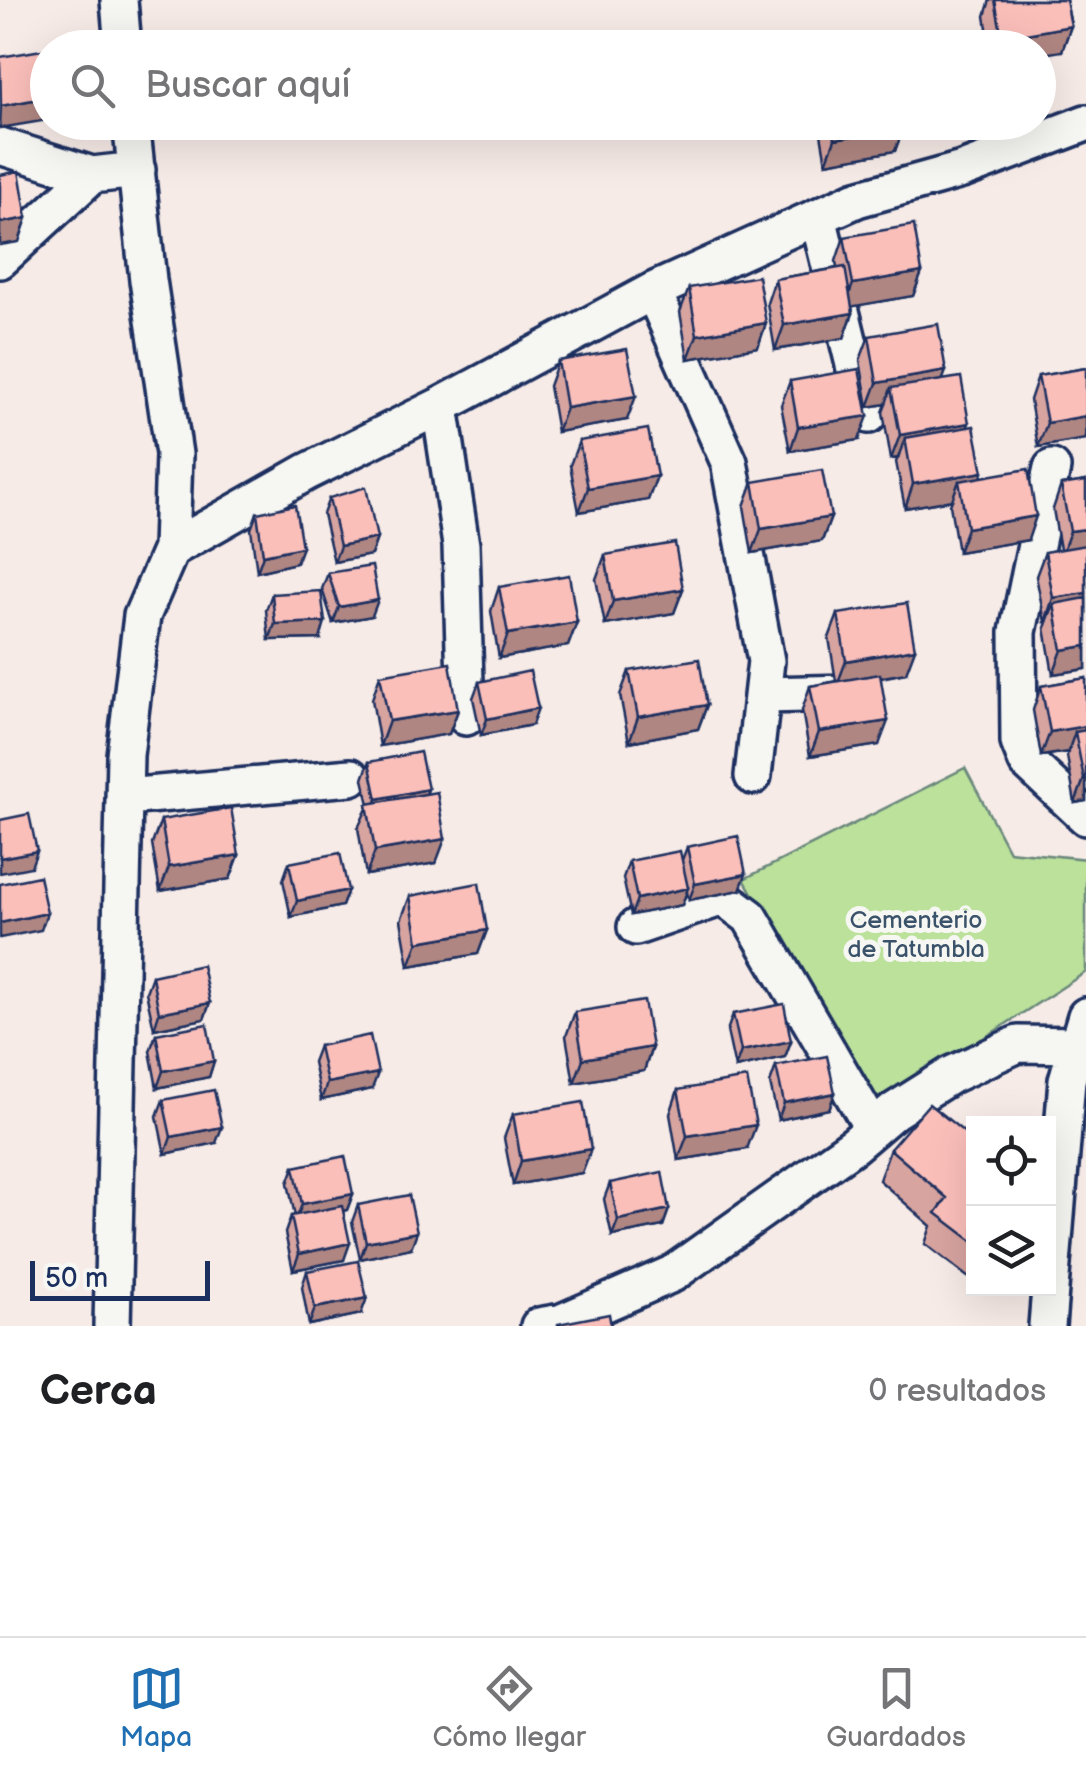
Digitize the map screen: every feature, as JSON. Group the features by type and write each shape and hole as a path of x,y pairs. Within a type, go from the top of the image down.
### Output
{"street":[{"path":"119,0 122,30"},
{"path":"1056,134 1086,123"},
{"path":"112,1326 124,755 142,616 171,549 174,454 148,280 133,140"},
{"path":"171,549 307,472 440,406 653,291 857,199 962,170 1041,140"},
{"path":"0,146 92,175 137,170"},
{"path":"0,260 92,175"},
{"path":"818,217 869,415"},
{"path":"653,291 729,462 766,661 754,776"},
{"path":"440,406 461,545 466,717"},
{"path":"1052,468 1018,632 1019,742 1028,762 1086,817"},
{"path":"764,696 880,692"},
{"path":"124,797 351,777"},
{"path":"636,927 723,897 750,917 873,1129"},
{"path":"539,1326 562,1322 672,1274 720,1243 894,1110 951,1075 1018,1044 1081,1031 1067,1080 1048,1326"}],"green space":[{"name":"Cementerio de Tatumbla","path":"965,768 1009,851 1086,859 1086,972 875,1109 744,879"}],"building":[{"path":"995,0 1066,0 1071,26 1001,30"},
{"path":"30,52 30,100 1,106 0,57"},
{"path":"19,171 27,218 0,223 0,175"},
{"path":"914,225 922,272 853,284 844,237"},
{"path":"845,267 853,313 784,325 775,279"},
{"path":"758,276 766,323 697,335 689,288"},
{"path":"938,324 946,371 877,383 869,336"},
{"path":"627,349 636,396 566,408 558,361"},
{"path":"1086,368 1086,416 1047,423 1038,376"},
{"path":"859,369 868,416 798,427 790,381"},
{"path":"961,377 969,423 900,435 891,388"},
{"path":"974,426 983,472 913,484 905,438"},
{"path":"648,429 657,476 588,488 579,441"},
{"path":"1028,469 1036,516 967,528 959,481"},
{"path":"822,470 831,517 761,529 753,482"},
{"path":"1086,481 1086,529 1070,531 1061,485"},
{"path":"366,487 377,538 340,546 329,498"},
{"path":"295,505 302,547 263,555 257,513"},
{"path":"675,543 683,589 613,601 605,555"},
{"path":"1086,545 1086,593 1053,598 1045,552"},
{"path":"372,566 378,600 339,607 328,573"},
{"path":"569,575 577,622 508,634 499,587"},
{"path":"321,591 325,622 275,624 272,594"},
{"path":"1086,598 1086,646 1062,650 1054,604"},
{"path":"907,603 915,649 846,661 838,614"},
{"path":"699,659 707,705 638,717 629,671"},
{"path":"450,663 458,710 389,721 380,675"},
{"path":"530,671 538,708 487,719 479,682"},
{"path":"880,674 888,721 819,732 810,686"},
{"path":"1086,678 1086,726 1050,732 1041,686"},
{"path":"1086,730 1086,778 1084,779 1075,732"},
{"path":"420,752 428,789 377,799 369,762"},
{"path":"437,792 445,839 375,851 367,804"},
{"path":"231,808 239,855 169,867 161,820"},
{"path":"29,814 37,851 0,858 0,820"},
{"path":"738,836 746,874 695,884 687,847"},
{"path":"680,851 688,888 637,899 629,861"},
{"path":"340,853 348,890 297,901 289,863"},
{"path":"39,876 47,913 0,923 0,884"},
{"path":"479,883 487,930 418,942 410,896"},
{"path":"202,965 210,1003 159,1013 152,976"},
{"path":"644,1001 652,1047 583,1059 575,1012"},
{"path":"784,1004 791,1041 741,1051 733,1014"},
{"path":"207,1024 214,1061 163,1071 156,1034"},
{"path":"370,1035 378,1073 327,1083 319,1046"},
{"path":"827,1056 835,1093 784,1103 776,1066"},
{"path":"747,1078 756,1125 687,1136 678,1090"},
{"path":"214,1090 222,1127 171,1137 163,1100"},
{"path":"583,1102 591,1149 521,1161 513,1114"},
{"path":"929,1104 966,1134 966,1236 936,1213 947,1198 890,1149"},
{"path":"345,1156 353,1194 302,1204 294,1167"},
{"path":"662,1172 669,1209 618,1220 610,1183"},
{"path":"409,1195 417,1232 366,1242 358,1205"},
{"path":"342,1206 350,1243 299,1254 291,1216"},
{"path":"358,1261 367,1298 315,1308 307,1271"},
{"path":"609,1314 611,1326 558,1326 558,1324"}]}
